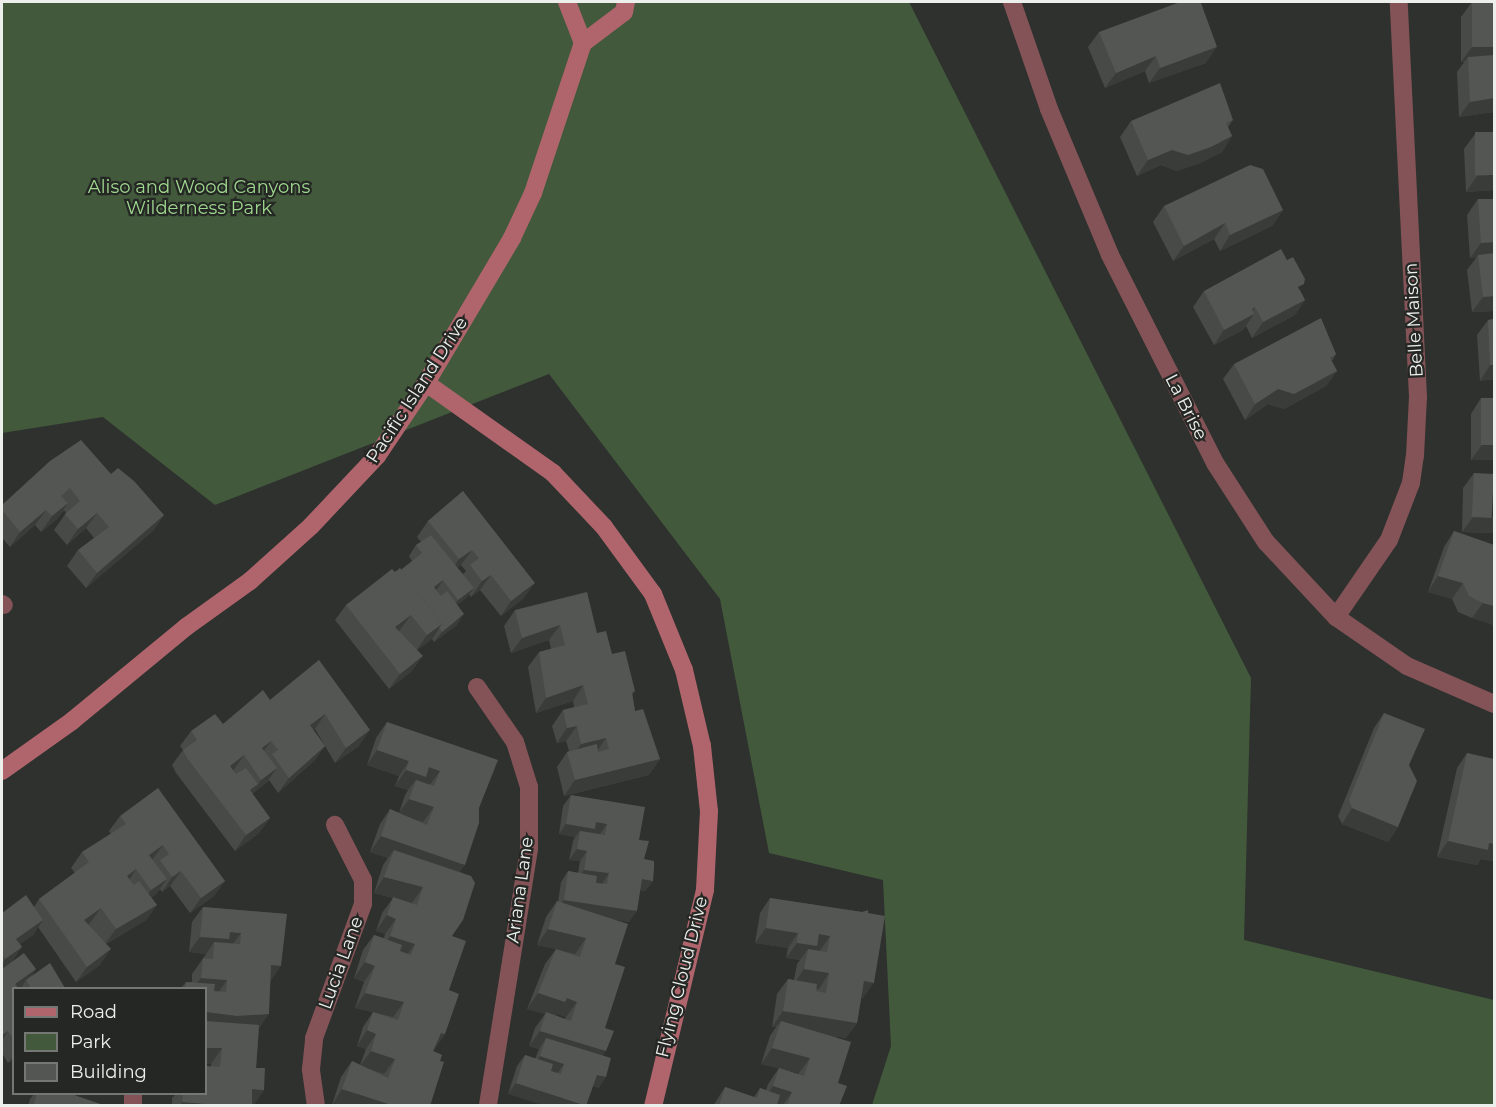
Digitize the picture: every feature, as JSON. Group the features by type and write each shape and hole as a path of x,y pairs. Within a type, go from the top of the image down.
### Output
{"main road":[{"path":"567,2 583,43 624,12 626,2"},
{"name":"Pacific Island Drive","path":"2,771 72,721 186,627 250,581 312,526 377,456 426,382 520,220 583,43"},
{"name":"Flying Cloud Drive","path":"426,382 553,474 604,527 653,594 684,670 702,746 708,811 705,890 652,1106"}],"street":[{"name":"La Brise","path":"1012,2 1049,109 1110,255 1215,463 1266,542 1336,617 1407,666 1494,704"},
{"name":"Belle Maison","path":"1336,617 1389,540 1411,483 1415,456 1418,396 1399,2"},
{"name":"Ariana Lane","path":"477,687 515,742 529,787 529,849 488,1106"},
{"name":"Lucia Lane","path":"316,1106 311,1069 314,1038 363,904 363,880 335,825"}],"green space":[{"name":"Aliso and Wood Canyons Wilderness Park","path":"2,2 909,2 1251,678 1244,940 1494,1000 1494,1105 872,1105 891,1046 883,880 769,853 720,599 549,374 215,505 103,417 2,433"}],"building":[{"path":"1180,2 1201,3 1217,47 1160,68 1156,56 1116,73 1099,32"},
{"path":"1472,2 1494,2 1494,47 1472,47"},
{"path":"1494,55 1494,98 1470,102 1468,57"},
{"path":"1220,83 1233,120 1226,123 1232,136 1188,155 1172,150 1148,160 1131,121"},
{"path":"1475,132 1494,132 1494,175 1475,175"},
{"path":"1250,165 1263,169 1283,210 1230,235 1225,223 1184,246 1164,206"},
{"path":"1478,199 1494,199 1494,242 1481,243"},
{"path":"1281,249 1287,260 1293,257 1305,279 1304,284 1298,287 1305,300 1263,322 1255,307 1252,309 1254,314 1224,330 1204,291"},
{"path":"1494,253 1494,296 1483,297 1478,255"},
{"path":"1321,318 1336,354 1330,358 1337,371 1294,394 1278,389 1255,404 1234,364"},
{"path":"1494,319 1494,365 1490,365 1488,320"},
{"path":"1481,398 1494,398 1494,445 1481,445"},
{"path":"81,440 111,474 118,468 134,481 164,515 97,573 78,550 109,527 97,513 78,529 65,514 80,501 70,488 61,496 68,503 52,516 46,510 20,532 2,510 2,505 50,461"},
{"path":"1474,473 1494,474 1492,518 1472,517"},
{"path":"463,491 535,583 511,601 491,575 482,581 470,565 479,558 472,550 459,559 428,521"},
{"path":"1454,531 1494,545 1494,606 1469,596 1463,583 1438,576"},
{"path":"431,535 474,588 458,600 443,580 434,587 441,596 447,591 464,614 442,632 439,628 442,624 401,570 422,553 416,545"},
{"path":"400,568 442,624 427,635 411,615 395,627 423,656 400,674 346,605 392,569 395,572"},
{"path":"587,592 597,633 606,631 612,654 625,651 635,691 632,692 635,711 643,709 660,759 575,780 567,752 597,744 598,752 609,749 606,738 581,744 577,726 567,728 563,710 588,704 583,685 546,698 539,652 565,645 560,625 522,638 515,610"},
{"path":"319,660 370,730 346,748 325,714 310,725 325,746 289,778 272,754 278,750 271,741 262,748 277,768 261,780 244,755 230,766 236,774 246,768 258,784 250,790 270,818 246,835 183,750 197,740 191,731 215,714 223,724 263,690 270,700"},
{"path":"1384,713 1425,729 1409,765 1417,781 1398,827 1352,808 1349,800"},
{"path":"387,722 498,760 479,808 479,823 465,865 381,836 390,809 427,825 434,807 409,799 416,780 434,786 440,771 429,767 426,777 406,770 409,761 377,750"},
{"path":"1467,753 1494,759 1494,844 1489,843 1488,850 1448,841"},
{"path":"158,788 225,881 201,898 181,871 172,877 160,860 169,854 163,845 149,855 167,879 151,890 136,869 127,876 134,885 139,881 157,905 116,929 101,908 84,920 111,949 87,967 39,899 89,862 82,852 126,824 120,816"},
{"path":"571,795 645,807 639,840 649,841 644,859 654,861 654,869 653,881 642,879 637,911 564,900 568,871 597,876 596,883 607,884 609,873 584,870 587,851 577,849 580,831 605,835 607,824 596,822 595,829 566,824"},
{"path":"394,850 471,876 475,883 463,920 452,936 466,941 449,990 459,994 445,1034 441,1033 433,1051 442,1055 440,1061 444,1062 430,1106 394,1106 342,1089 352,1061 388,1078 395,1059 371,1051 376,1034 367,1030 373,1012 398,1020 404,1002 365,993 375,966 365,962 374,935 402,945 400,951 411,955 415,944 390,936 396,919 387,915 393,897 417,905 423,887 384,877"},
{"path":"26,895 43,920 16,939 22,947 5,959 2,954 2,913"},
{"path":"770,898 862,912 868,910 868,913 885,916 874,983 864,981 857,1023 783,1011 788,979 817,984 816,991 826,993 829,973 804,969 808,949 827,952 830,936 819,934 817,946 797,943 798,933 766,928"},
{"path":"557,901 628,924 615,964 625,967 605,1028 614,1031 606,1051 540,1031 546,1012 571,1021 577,1002 567,998 565,1002 538,993 556,949 580,957 586,938 548,929"},
{"path":"203,907 287,914 281,966 271,965 269,1014 237,1016 207,1012 207,987 185,987 186,982 215,984 214,991 226,992 227,980 201,978 203,958 213,959 214,942 240,944 241,933 230,932 229,939 200,937"},
{"path":"24,953 36,969 15,984 17,987 12,987 12,1037 8,1031 2,1035 2,969"},
{"path":"50,963 64,987 28,987 26,980"},
{"path":"207,1021 259,1025 256,1068 265,1068 264,1090 252,1089 252,1106 206,1106 207,1104 182,1102 183,1095 207,1095 207,1066 220,1067 222,1048 207,1048"},
{"path":"781,1021 851,1042 838,1083 847,1086 839,1106 829,1104 829,1106 787,1106 792,1092 773,1086 779,1068 804,1076 810,1058 772,1048"},
{"path":"546,1038 611,1058 606,1077 597,1075 586,1106 516,1083 525,1055 553,1064 551,1071 561,1074 564,1064 540,1056"},
{"path":"725,1087 757,1098 760,1088 780,1095 777,1105 779,1106 719,1106"},
{"path":"37,1095 74,1095 106,1106 33,1106"}]}
